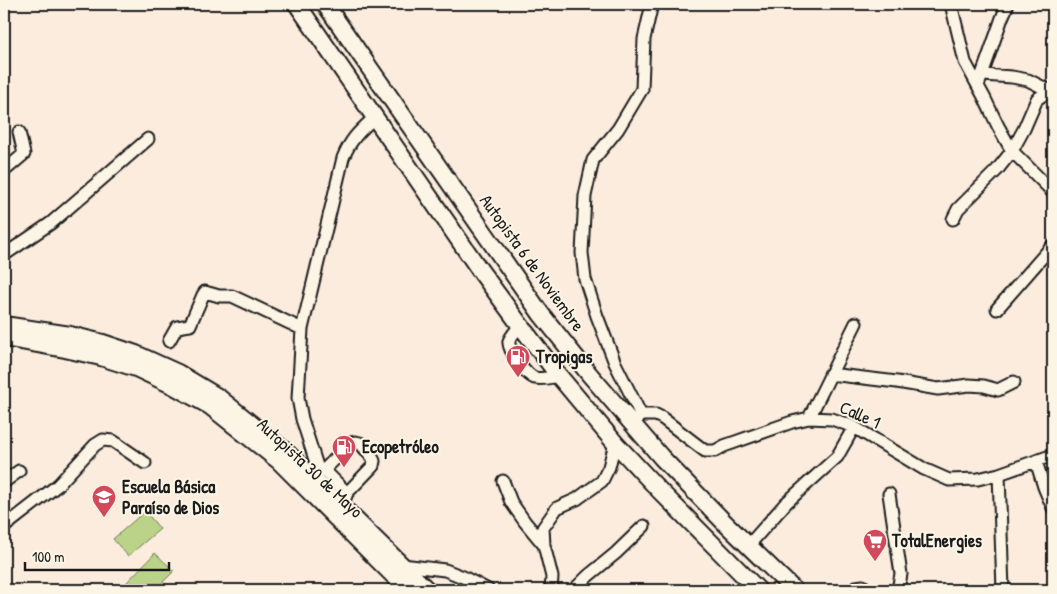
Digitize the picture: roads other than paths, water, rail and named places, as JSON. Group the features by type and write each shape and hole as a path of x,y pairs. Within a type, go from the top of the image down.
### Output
{"highway":[{"path":"297,4 479,269 559,376 615,443 658,490 758,590"},
{"name":"Autopista 6 de Noviembre","path":"325,4 541,314 590,375 636,420 668,465 794,590"},
{"name":"Autopista 30 de Mayo","path":"4,325 70,334 136,354 178,373 218,397 286,452 318,473 427,590"},
{"name":"Autopista 30 de Mayo","path":"4,338 101,357 136,368 210,406 279,461 408,590"}],"street":[{"path":"636,420 585,279 582,253 585,196 593,160 618,129 642,89 644,39 652,4"},
{"path":"951,4 965,62 998,126 1012,151 1053,193"},
{"path":"978,86 1008,4"},
{"path":"982,75 1028,80 1051,89"},
{"path":"952,219 1012,151 1037,98 1051,89"},
{"path":"318,473 302,419 298,398 302,329 346,149 354,136 375,118"},
{"path":"4,170 24,154 19,132"},
{"path":"4,255 51,223 148,139"},
{"path":"997,309 1053,245"},
{"path":"169,341 177,328 190,325 205,292 219,296 232,296 302,329"},
{"path":"809,418 856,323"},
{"path":"520,325 509,341 512,354 530,376 535,378 559,376"},
{"path":"830,374 938,389 969,385 984,386 998,390 1014,382"},
{"name":"Calle 1","path":"636,420 646,414 656,415 705,451 715,451 724,446 792,422 809,418 832,419 854,427 924,469 949,480 978,479 999,474 1053,455"},
{"path":"748,546 786,503 837,457 854,427"},
{"path":"4,527 58,485 86,454 103,440 113,440 145,463"},
{"path":"318,473 351,443 360,443 372,456 373,466 344,499"},
{"path":"550,590 552,577 544,545 543,528 557,508 577,499 602,481 609,467 615,443"},
{"path":"1036,461 1053,508"},
{"path":"4,482 19,471"},
{"path":"999,474 1003,590"},
{"path":"504,481 511,502 524,522 544,545"},
{"path":"889,494 901,574 898,590"},
{"path":"574,590 588,576 616,554 644,526"},
{"path":"402,565 445,570 488,590"}],"place":[{"name":"Tropigas","path":"518,378"},
{"name":"Ecopetróleo","path":"344,468"},
{"name":"Escuela Básica Paraíso de Dios","path":"104,518"},
{"name":"TotalEnergies","path":"875,562"}]}
